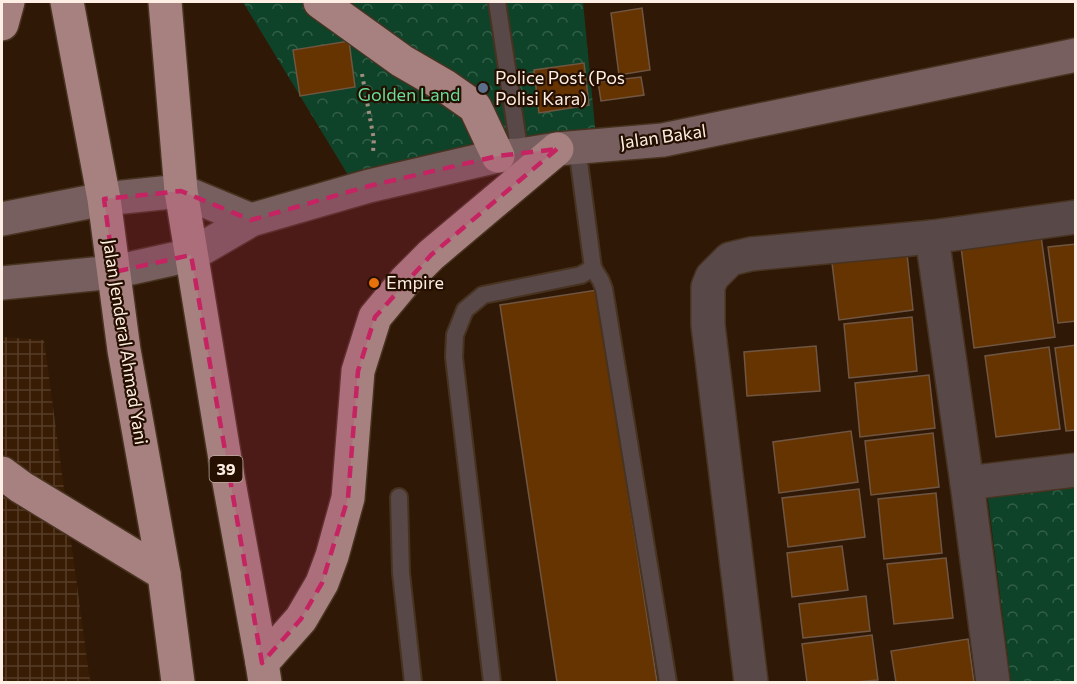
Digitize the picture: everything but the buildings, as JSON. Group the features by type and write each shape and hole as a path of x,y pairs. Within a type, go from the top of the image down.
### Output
{"highway":[{"path":"2,24 8,2"},
{"name":"Jalan Jenderal Ahmad Yani","path":"67,2 104,199 124,350 164,574 178,682"},
{"name":"39","path":"165,2 181,191 228,477 264,673"},
{"path":"320,2 402,61 475,107 509,156"},
{"path":"264,673 301,619 322,583 332,556 348,498 358,371 375,317 405,281 431,255 567,148"},
{"path":"2,472 21,487 164,574"}],"street":[{"name":"Jalan Bakal","path":"2,283 114,272 191,255 251,220 369,186 509,156 567,148 663,140 1076,55"},
{"path":"2,219 104,199 181,191 251,220"},
{"path":"751,682 708,325 708,287 712,276 730,259 751,254 932,237 1076,217"},
{"path":"932,237 993,682"},
{"path":"967,483 1076,470"}],"lane":[{"path":"497,2 509,156"},
{"path":"567,148 592,268 601,281 603,289 668,682"},
{"path":"492,682 454,357 455,335 465,310 483,295 581,275 592,268"},
{"path":"399,497 401,573 413,682"}],"path":[{"path":"353,26 374,140 369,186"}],"highlighted area":[{"path":"557,149 431,255 375,317 358,371 348,498 322,583 301,619 262,663 191,255 114,272 104,199 181,191 251,220 369,186 498,156"}],"shaded area":[{"path":"2,337 44,340 90,682 2,682"}],"green space":[{"name":"Golden Land","path":"243,2 583,2 598,158 481,175 362,198"},
{"path":"1075,480 1075,682 1011,682 987,491"}],"place":[{"name":"Police Post (Pos Polisi Kara)","path":"483,88"},
{"name":"Empire","path":"374,283"}]}
